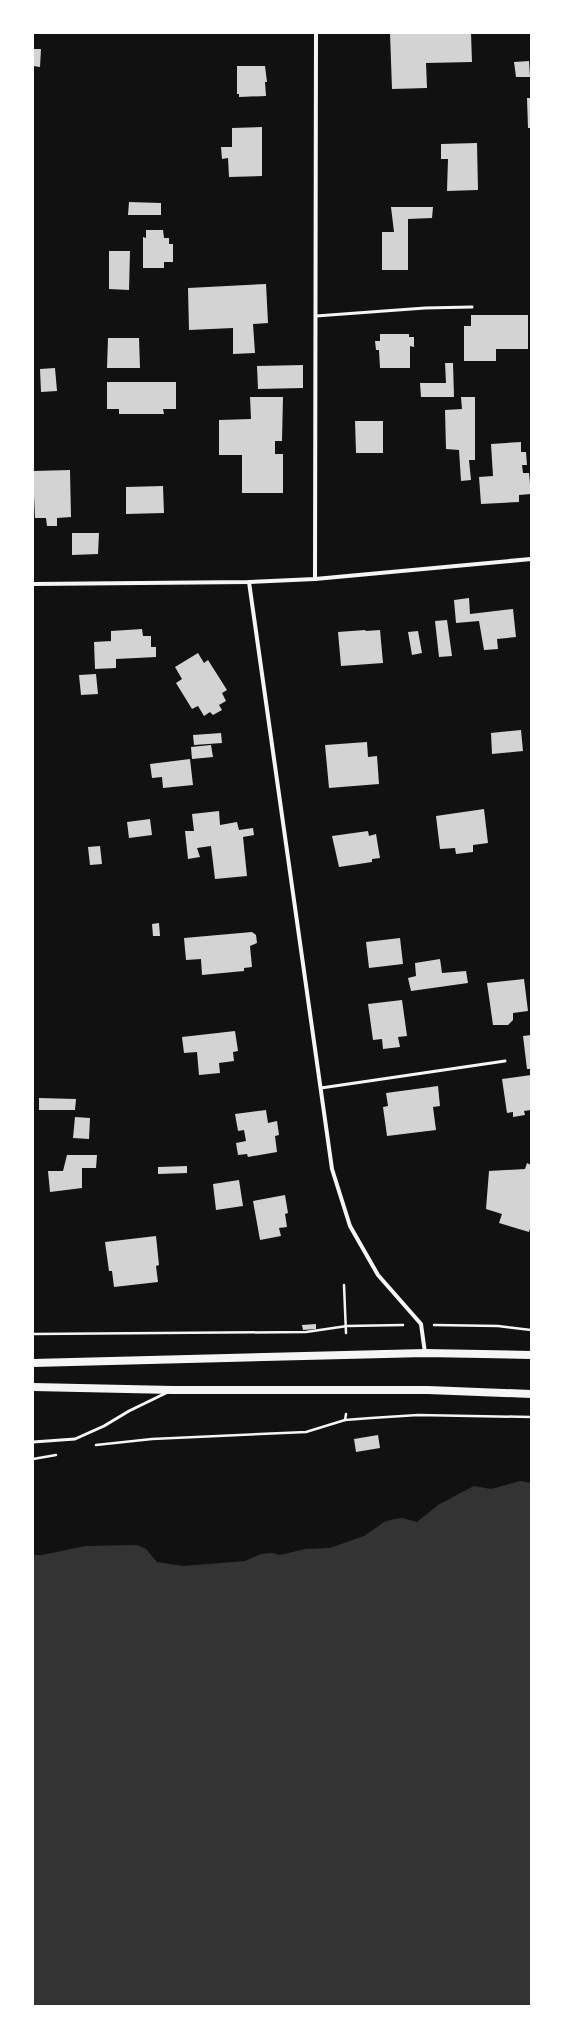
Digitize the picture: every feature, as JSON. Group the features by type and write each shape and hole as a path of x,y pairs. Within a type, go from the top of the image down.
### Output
{"main road":[{"path":"33,1363 425,1353 531,1355"},
{"path":"33,1387 173,1390 428,1390 531,1394"}],"street":[{"path":"315,579 316,33"},
{"path":"33,584 249,582 315,579 531,559"},
{"path":"249,582 332,1169 350,1226 378,1275 421,1324 425,1353"}],"lane":[{"path":"316,316 425,308 472,307"},
{"path":"321,1088 505,1061"},
{"path":"33,1442 75,1439 104,1426 129,1411 173,1390"}],"path":[{"path":"344,1285 346,1333"},
{"path":"33,1334 306,1332 346,1326 421,1324 498,1326 531,1330"},
{"path":"345,1420 346,1414"},
{"path":"88,1447 152,1439 306,1432 345,1420 418,1415 531,1417"},
{"path":"33,1459 60,1454"}],"shaded area":[{"path":"520,1481 531,1483 531,2006 33,2006 33,1555 42,1555 85,1546 137,1545 146,1549 157,1562 183,1566 245,1561 261,1554 273,1553 280,1555 305,1549 330,1548 364,1536 384,1522 394,1519 402,1518 417,1522 438,1505 474,1486 491,1489"}],"building":[{"path":"390,33 471,33 472,62 426,63 427,88 392,89"},
{"path":"33,49 41,49 40,67 33,66"},
{"path":"529,61 530,77 516,77 514,62"},
{"path":"237,66 265,66 267,82 265,82 266,96 239,97 239,94 237,94"},
{"path":"527,98 531,98 531,128 528,128"},
{"path":"262,127 262,176 229,177 228,158 222,159 221,147 232,147 232,128"},
{"path":"477,143 478,190 447,191 448,159 441,159 441,144"},
{"path":"129,202 161,203 161,215 128,215"},
{"path":"391,207 433,207 432,218 408,219 408,270 382,270 382,232 394,232"},
{"path":"146,230 163,230 164,238 169,238 169,244 173,244 173,262 164,262 164,268 143,268 143,237 146,238"},
{"path":"109,251 130,251 129,290 109,289"},
{"path":"266,284 268,323 253,324 255,353 233,354 233,328 189,330 188,288"},
{"path":"471,315 528,315 528,349 496,349 496,361 464,361 464,326 471,326"},
{"path":"380,334 409,334 409,337 414,337 414,347 410,346 410,368 380,368 379,350 376,350 375,341 380,341"},
{"path":"108,338 139,338 140,368 107,368"},
{"path":"445,363 453,363 454,397 421,397 420,383 446,383"},
{"path":"303,365 303,388 258,389 257,366"},
{"path":"55,368 57,391 41,392 40,369"},
{"path":"107,382 176,382 176,409 163,409 164,414 119,414 119,409 107,409"},
{"path":"250,397 283,397 282,441 275,441 275,454 283,454 283,493 242,493 242,455 219,455 219,420 251,419"},
{"path":"461,397 475,397 475,460 469,460 471,480 461,481 459,450 446,449 445,410 462,409"},
{"path":"355,421 383,421 383,453 356,453"},
{"path":"521,442 521,452 526,452 527,465 522,465 523,473 529,473 531,494 519,495 519,502 481,504 479,477 493,476 491,444"},
{"path":"70,470 71,517 57,518 57,526 47,526 46,518 35,518 33,471"},
{"path":"163,486 164,513 126,514 126,487"},
{"path":"72,533 99,533 98,554 72,555"},
{"path":"469,598 470,614 513,609 516,637 497,639 498,649 484,650 479,621 456,623 454,600"},
{"path":"447,620 452,656 439,657 435,621"},
{"path":"142,629 143,636 151,636 151,647 156,647 156,657 116,659 116,668 95,669 94,642 111,641 111,631"},
{"path":"380,630 383,663 341,666 338,632"},
{"path":"418,631 422,653 412,655 408,632"},
{"path":"198,653 204,663 208,660 227,690 222,693 226,701 219,705 222,710 213,715 210,712 204,716 198,706 192,709 176,683 182,679 175,667"},
{"path":"96,674 98,694 81,695 79,675"},
{"path":"521,730 523,751 492,754 491,733"},
{"path":"221,733 222,743 194,745 193,735"},
{"path":"367,742 368,757 377,756 379,784 329,788 325,745"},
{"path":"211,745 213,757 192,759 191,747"},
{"path":"190,759 193,785 163,788 162,777 152,778 150,764"},
{"path":"484,809 488,843 473,845 473,852 456,854 455,848 440,849 436,816"},
{"path":"219,811 220,825 237,822 239,830 253,828 254,835 243,837 247,876 215,879 211,846 197,848 200,857 188,859 185,831 194,831 192,814"},
{"path":"150,819 152,835 129,838 127,822"},
{"path":"368,831 369,836 376,834 380,858 372,859 372,862 339,867 332,836"},
{"path":"100,846 102,864 90,865 88,847"},
{"path":"159,923 160,936 153,936 152,924"},
{"path":"252,932 256,935 257,943 250,946 252,967 244,968 244,971 202,975 201,959 186,960 184,938"},
{"path":"400,938 403,964 369,968 366,942"},
{"path":"440,959 442,973 466,971 468,983 411,991 408,978 416,976 415,963"},
{"path":"524,979 528,1011 513,1013 513,1020 508,1025 493,1025 487,983"},
{"path":"402,1000 407,1036 398,1037 400,1047 383,1049 382,1039 373,1040 368,1004"},
{"path":"235,1031 238,1051 233,1052 234,1061 219,1063 220,1073 199,1075 197,1052 184,1053 182,1037"},
{"path":"531,1035 531,1069 527,1069 523,1036"},
{"path":"531,1075 531,1110 524,1111 525,1115 513,1117 513,1112 507,1113 502,1079"},
{"path":"438,1086 440,1106 433,1107 436,1130 387,1136 383,1107 388,1106 386,1093"},
{"path":"39,1098 76,1099 75,1110 39,1110"},
{"path":"266,1110 268,1123 277,1121 279,1135 275,1136 277,1152 248,1157 247,1154 238,1155 236,1143 246,1141 244,1130 238,1131 235,1114"},
{"path":"75,1117 90,1118 89,1139 73,1138"},
{"path":"67,1155 97,1155 96,1168 82,1168 82,1188 50,1192 48,1171 63,1171"},
{"path":"527,1163 531,1165 531,1225 529,1232 499,1223 502,1214 486,1209 489,1171 525,1169"},
{"path":"187,1166 187,1173 158,1174 158,1167"},
{"path":"239,1180 243,1206 216,1210 213,1184"},
{"path":"285,1195 288,1213 285,1214 287,1227 279,1228 281,1236 260,1240 253,1201"},
{"path":"156,1236 159,1265 156,1266 158,1282 114,1287 112,1271 109,1271 105,1242"},
{"path":"316,1324 316,1329 303,1330 302,1325"},
{"path":"378,1435 380,1448 356,1452 354,1439"}]}
